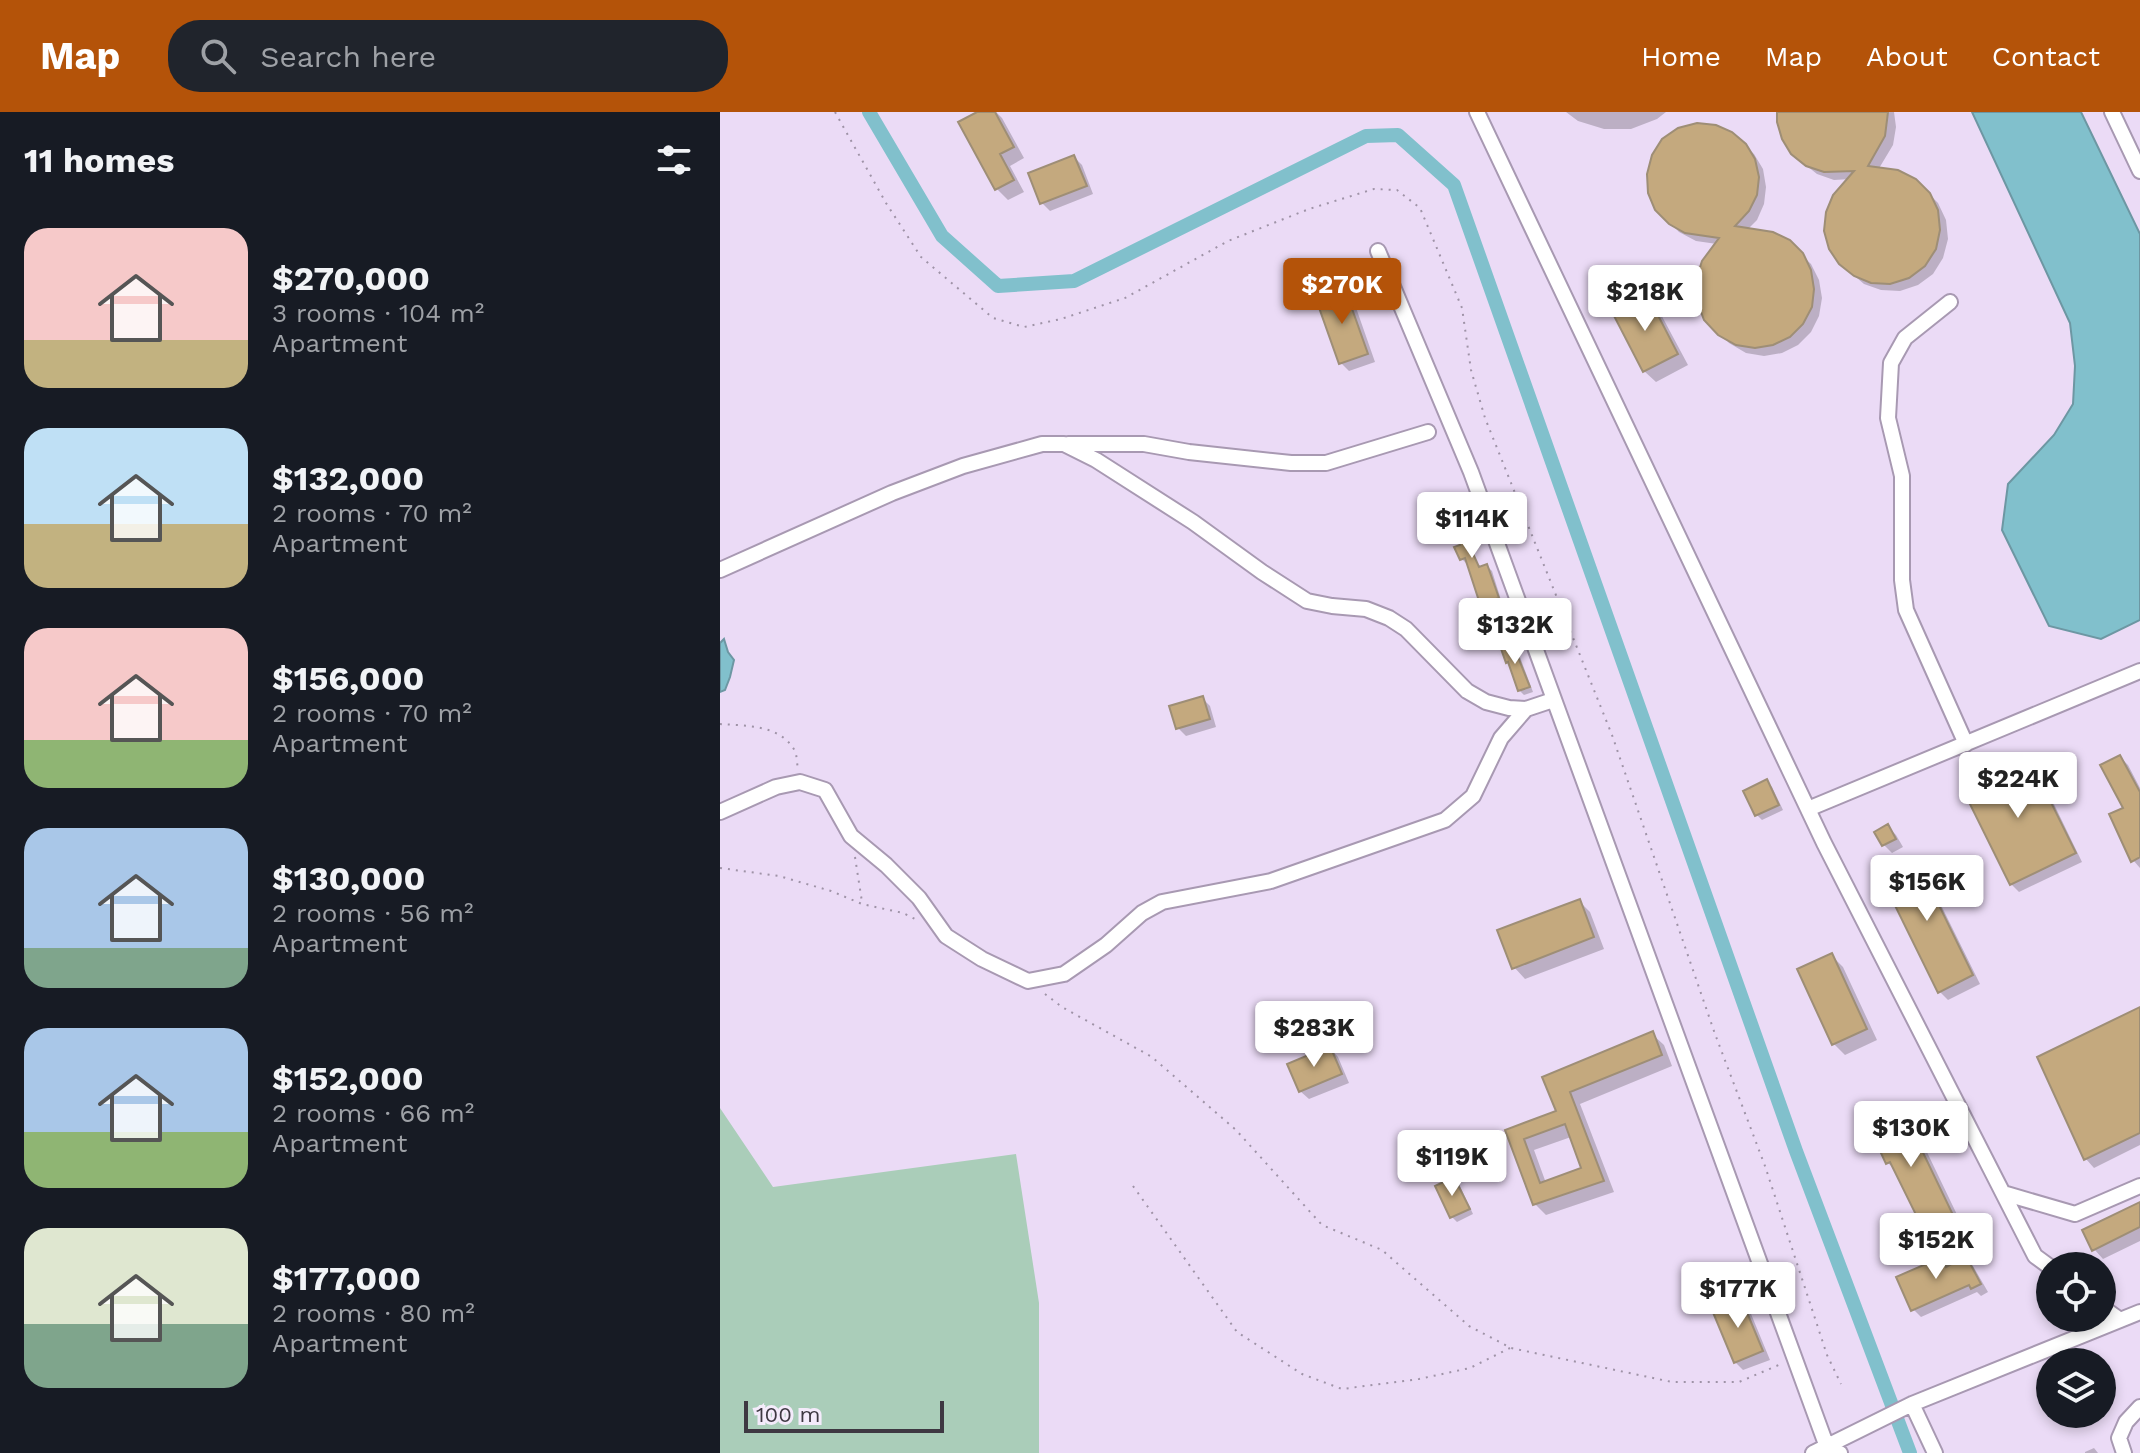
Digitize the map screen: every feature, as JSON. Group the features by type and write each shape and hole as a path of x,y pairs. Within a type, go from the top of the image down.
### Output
{"street":[{"path":"1477,112 1808,809 2036,1257"},
{"path":"2112,112 2140,171"},
{"path":"1378,251 1471,472 1827,1451 1912,1404 2140,1312"},
{"path":"1950,302 1905,338 1891,363 1888,418 1902,476 1902,580 1906,610 1966,744"},
{"path":"720,570 892,493 963,466 1042,444 1144,444 1291,463 1326,463 1428,432"},
{"path":"1064,444 1096,460 1169,506 1307,601 1366,609 1389,618 1406,629 1467,691 1486,702 1526,709 1553,700"},
{"path":"1808,809 2140,671"},
{"path":"720,812 776,787 800,782 825,790 851,836 919,898 946,936 982,959 1028,981 1064,974 1106,945 1142,913 1162,902 1271,881 1445,820 1473,796 1501,738 1526,709"},
{"path":"2003,1193 2075,1214 2140,1186"},
{"path":"2116,1317 2120,1320"},
{"path":"1912,1404 1935,1453"},
{"path":"2124,1453 2119,1438 2126,1422 2140,1407"}],"path":[{"path":"835,112 886,203 921,257 993,318 1024,327 1061,319 1125,298 1228,241 1309,209 1374,189 1397,190 1420,208 1462,308 1471,370 1485,418 1612,735 1715,1034 1765,1166 1827,1355 1841,1384"},
{"path":"720,724 762,727 778,733 795,751 800,782"},
{"path":"851,836 862,904"},
{"path":"720,868 779,876 916,919"},
{"path":"1028,981 1062,1007 1152,1057 1236,1130 1322,1225 1382,1250 1469,1326 1511,1348 1672,1382 1739,1382 1794,1358"},
{"path":"1133,1186 1237,1332 1302,1374 1342,1389 1419,1379 1470,1368 1511,1348"}],"shaded area":[{"path":"1972,112 2081,112 2140,234 2140,620 2101,639 2049,626 2002,530 2008,484 2054,435 2073,404 2075,366 2070,323"},
{"path":"724,639 734,660 725,690 720,692 720,643"},
{"path":"720,1108 773,1187 1016,1154 1039,1303 1039,1453 720,1453"}],"building":[{"path":"977,112 995,112 1014,147 1000,154 1014,180 995,190 958,122"},
{"path":"1777,112 1888,112 1885,136 1868,166 1898,170 1916,179 1930,193 1938,210 1940,230 1936,249 1925,266 1909,278 1890,284 1871,283 1854,276 1839,264 1829,249 1824,231 1826,212 1833,195 1854,171 1824,172 1806,166 1791,154 1782,139"},
{"path":"1697,123 1716,125 1732,132 1746,144 1755,159 1759,177 1757,195 1749,211 1735,226 1773,232 1790,240 1803,253 1811,270 1814,289 1812,307 1803,324 1790,337 1773,345 1755,348 1736,345 1718,335 1704,320 1697,301 1696,280 1702,261 1719,238 1685,233 1669,224 1655,210 1648,193 1647,174 1652,155 1662,139 1678,128"},
{"path":"1074,155 1087,186 1040,204 1028,173"},
{"path":"1345,289 1368,354 1339,364 1316,299"},
{"path":"1647,294 1678,354 1643,372 1612,312"},
{"path":"1453,501 1479,567 1487,564 1499,598 1480,604 1465,558 1460,560 1454,547 1460,545 1444,505"},
{"path":"1512,642 1530,687 1518,691 1500,646"},
{"path":"1203,696 1210,719 1176,729 1169,706"},
{"path":"2027,754 2076,853 2010,885 1961,786"},
{"path":"2120,755 2140,792 2140,857 2131,862 2109,814 2123,808 2100,765"},
{"path":"1767,779 1779,805 1755,816 1743,791"},
{"path":"1888,824 1896,839 1882,846 1874,832"},
{"path":"1904,858 1915,881 1943,867 1949,880 1931,889 1973,975 1938,993 1878,871"},
{"path":"1580,899 1594,937 1512,969 1497,930"},
{"path":"1832,953 1867,1029 1832,1045 1797,969"},
{"path":"2140,1007 2140,1133 2084,1160 2037,1057"},
{"path":"1653,1031 1662,1055 1570,1092 1604,1181 1533,1205 1505,1130 1556,1111 1542,1077","holes":["1565,1124 1581,1168 1540,1183 1524,1139"]},
{"path":"1330,1046 1342,1074 1299,1092 1287,1064"},
{"path":"1903,1111 1953,1215 1923,1229 1869,1127"},
{"path":"1454,1177 1470,1209 1450,1218 1435,1186"},
{"path":"2140,1202 2140,1227 2092,1251 2082,1230"},
{"path":"1966,1256 1981,1284 1971,1289 1969,1285 1911,1311 1896,1277 1942,1257 1946,1267"},
{"path":"1741,1298 1763,1351 1734,1363 1712,1310"}],"waterway":[{"path":"869,112 942,236 998,286 1074,281 1366,136 1398,135 1454,185 1796,1151 1910,1453"}]}
